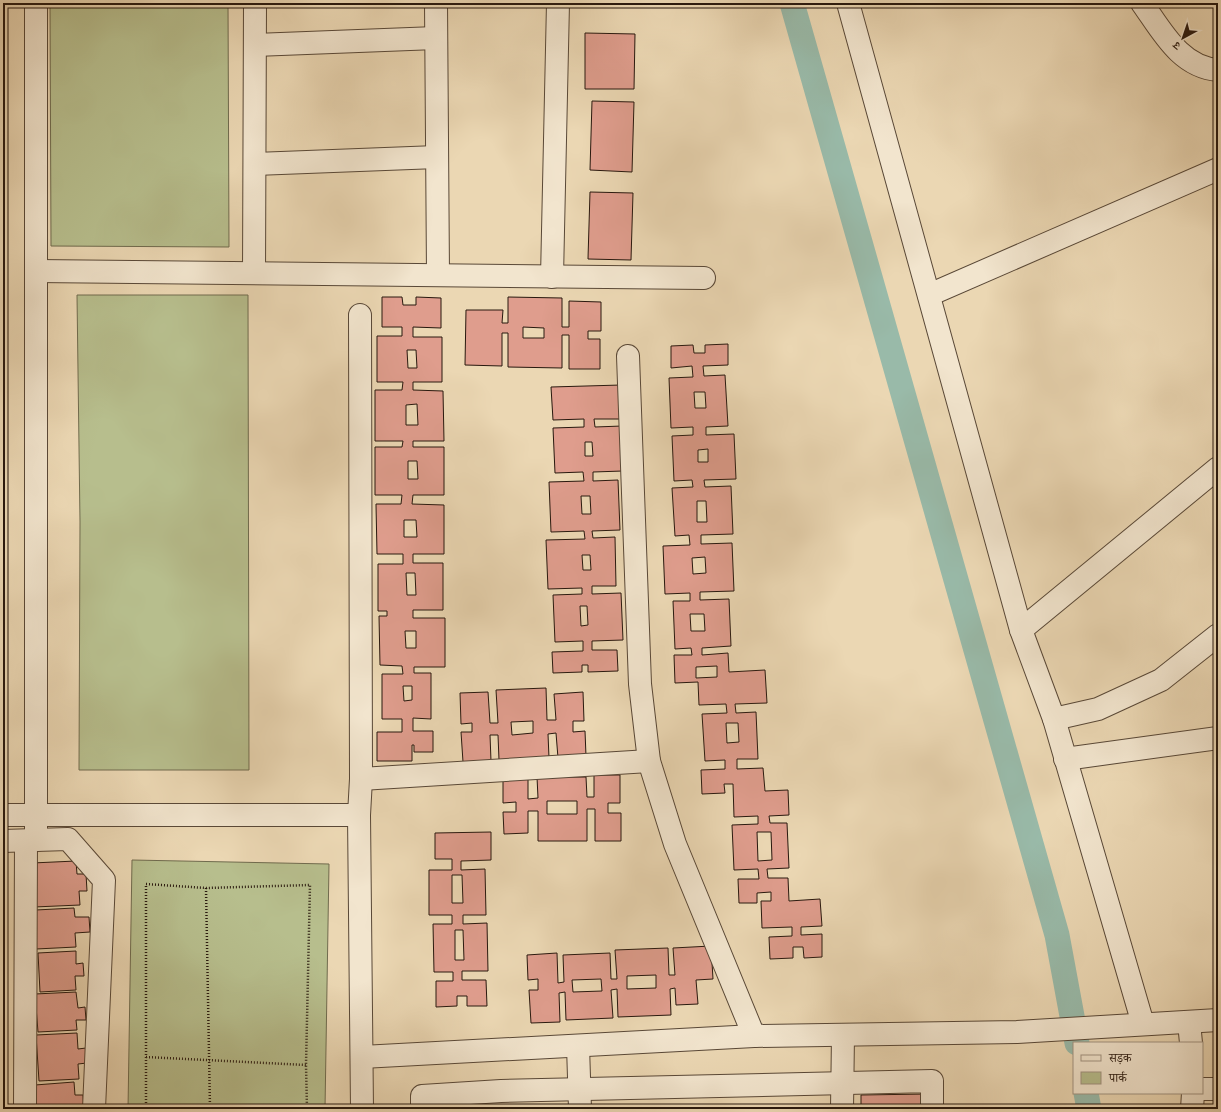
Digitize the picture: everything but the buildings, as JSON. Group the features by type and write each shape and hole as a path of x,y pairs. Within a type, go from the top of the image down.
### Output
{"street":[{"path":"25,1109 31,840 36,815 36,3"},
{"path":"254,273 256,3"},
{"path":"436,3 438,275"},
{"path":"552,277 558,3"},
{"path":"848,3 1021,630 1054,719 1142,1024"},
{"path":"1142,3 1170,43 1189,61 1218,70"},
{"path":"255,44 436,38"},
{"path":"255,164 437,157"},
{"path":"929,295 1218,169"},
{"path":"36,271 704,278"},
{"path":"360,315 361,779 359,816 362,1109"},
{"path":"628,356 640,684 649,760 675,844 754,1036"},
{"path":"1021,630 1218,468"},
{"path":"1054,719 1098,709 1161,680 1218,635"},
{"path":"1065,759 1218,738"},
{"path":"361,779 649,760"},
{"path":"3,815 359,816"},
{"path":"3,841 68,839 104,880 94,1109"},
{"path":"362,1057 754,1036 1016,1032 1218,1020"},
{"path":"1188,1022 1191,1042"},
{"path":"842,1035 842,1109"},
{"path":"578,1046 580,1099"},
{"path":"422,1109 422,1096 501,1100 580,1099 842,1084 932,1081 932,1109"},
{"path":"1203,1089 1218,1089"},
{"path":"1192,1109 1193,1094"}],"path":[{"path":"146,1109 146,884 206,888 310,885 306,1065 307,1109"},
{"path":"206,888 210,1109"},
{"path":"146,1057 306,1065"}],"green space":[{"path":"50,3 228,3 229,247 51,246"},
{"path":"77,295 248,295 249,770 79,770 80,522"},
{"path":"132,860 329,864 325,1109 128,1109"}],"waterway":[{"path":"792,3 1057,935 1077,1042"},
{"path":"1086,1094 1089,1109"}]}
